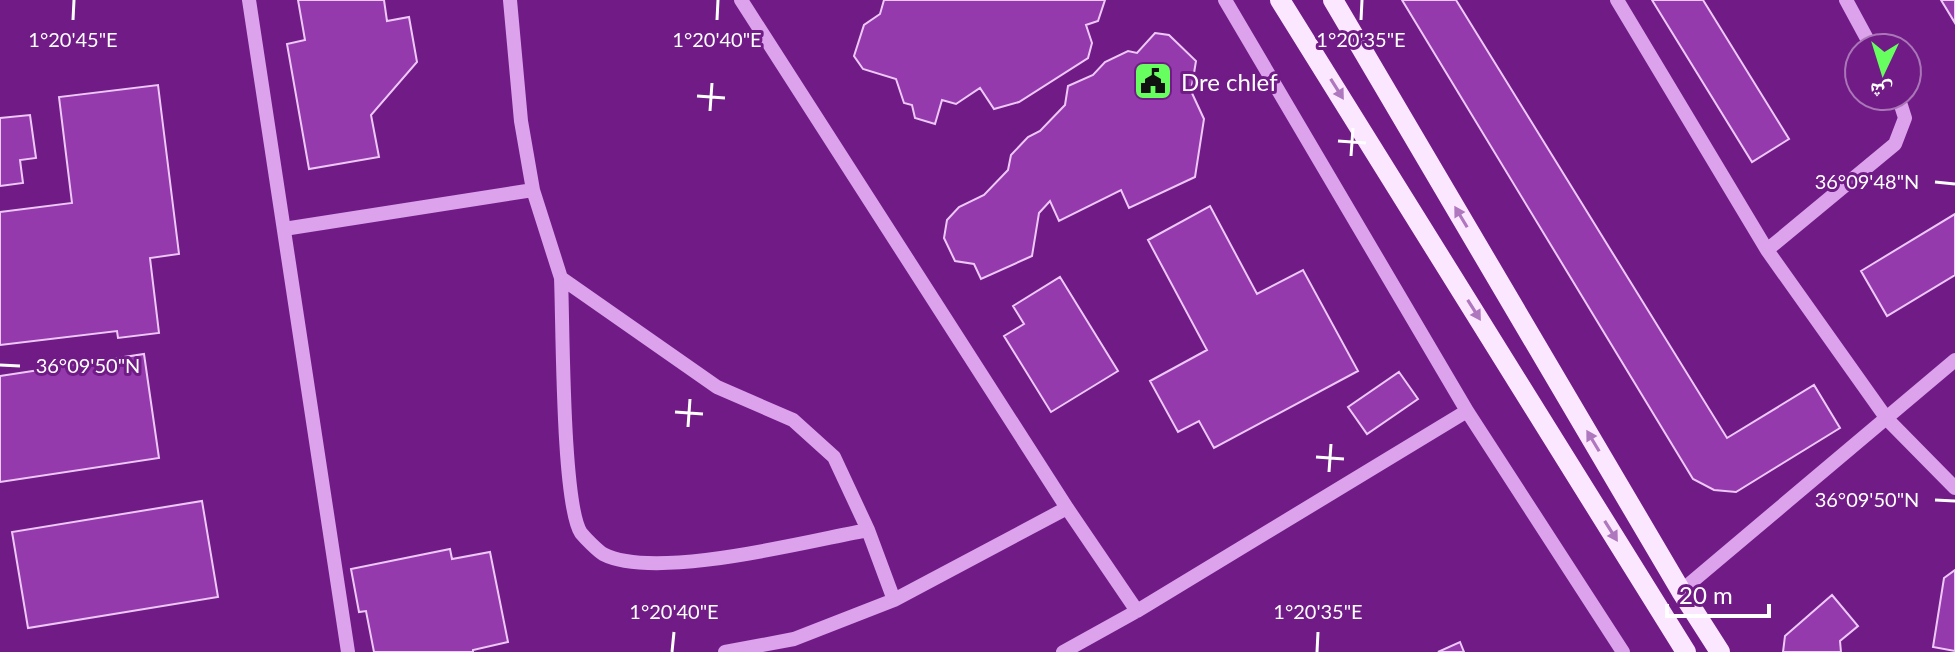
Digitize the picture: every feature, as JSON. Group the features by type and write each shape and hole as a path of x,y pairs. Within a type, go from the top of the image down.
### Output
{"main road":[{"path":"1280,0 1686,652"},
{"path":"1333,0 1681,591 1720,652"}],"street":[{"path":"249,0 348,652"},
{"path":"510,0 521,121 533,190 561,278 570,488 580,531 603,553 635,563 688,563 868,530"},
{"path":"741,0 1067,508 1137,611"},
{"path":"1225,0 1467,411 1623,652"},
{"path":"1617,0 1767,250 1887,419 1955,488"},
{"path":"1846,0 1863,32"},
{"path":"1767,250 1895,144 1905,118 1903,112"},
{"path":"284,229 533,190"},
{"path":"561,278 717,387 793,420 834,457 868,530 894,600"},
{"path":"1681,591 1955,360"},
{"path":"1063,652 1137,611 1467,411"},
{"path":"725,652 794,639 894,600 1067,508"}],"building":[{"path":"298,0 384,0 387,21 409,17 417,62 371,115 379,157 309,169 287,44 305,40"},
{"path":"884,0 1105,0 1098,21 1086,25 1092,43 1088,58 1019,102 994,109 980,88 956,104 942,100 935,124 915,118 912,105 904,103 896,79 863,69 854,56 864,25 880,14"},
{"path":"1402,0 1456,0 1727,438 1814,385 1840,428 1736,492 1714,490 1693,479"},
{"path":"1652,0 1703,0 1789,139 1752,162"},
{"path":"1941,0 1955,0 1955,23"},
{"path":"1155,33 1169,35 1196,61 1191,91 1204,119 1195,177 1129,208 1121,190 1059,221 1050,201 1039,213 1032,256 981,279 974,264 955,261 944,238 947,220 959,207 984,195 1008,170 1011,155 1065,105 1068,86 1093,75 1105,62 1128,51 1137,53"},
{"path":"158,85 179,254 150,258 159,333 118,338 117,331 0,345 0,212 72,203 59,97"},
{"path":"30,115 36,158 20,160 23,183 0,186 0,118"},
{"path":"1210,206 1257,294 1303,270 1358,371 1214,448 1199,421 1178,432 1150,381 1207,350 1148,240"},
{"path":"1955,214 1955,275 1887,316 1861,271"},
{"path":"1060,277 1118,371 1051,412 1004,336 1024,324 1013,306"},
{"path":"144,354 159,458 0,482 0,376"},
{"path":"1399,372 1418,399 1367,434 1348,407"},
{"path":"202,501 218,597 28,628 12,532"},
{"path":"450,549 452,559 490,552 508,642 473,652 374,652 366,611 359,612 351,569"},
{"path":"1955,570 1955,651 1933,647 1944,578"},
{"path":"1832,595 1858,626 1840,641 1841,652 1783,652 1785,636"},
{"path":"1460,642 1464,652 1438,652"}],"place":[{"name":"Dre chlef","path":"1153,81"}]}
